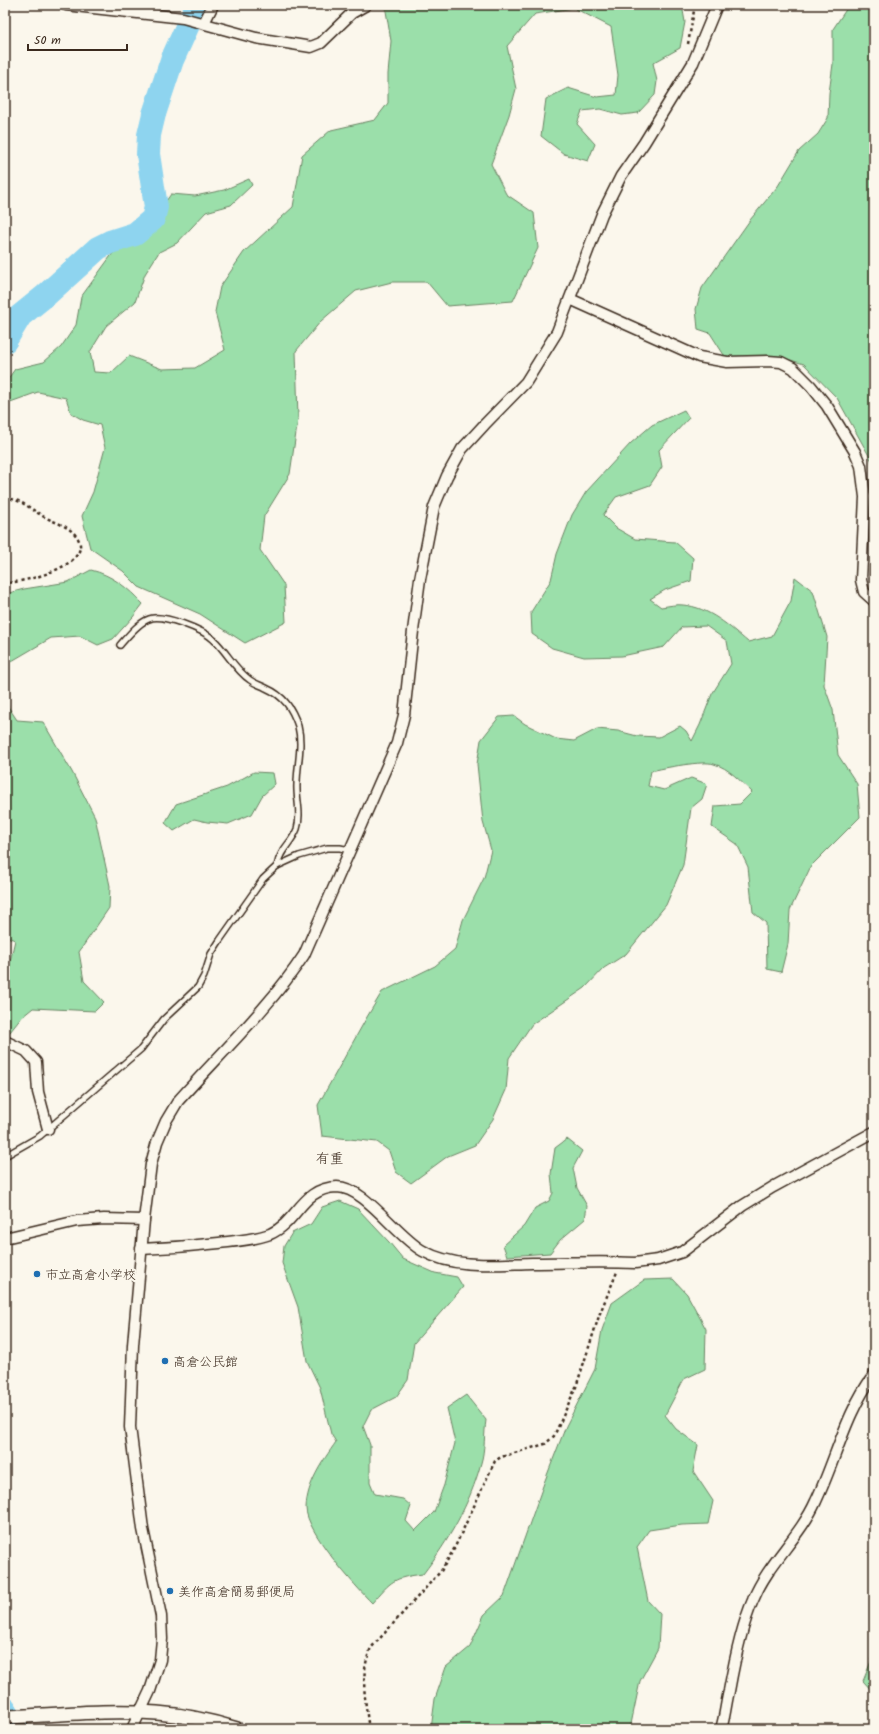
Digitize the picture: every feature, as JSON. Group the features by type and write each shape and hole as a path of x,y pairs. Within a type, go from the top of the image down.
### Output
{"street":[{"path":"66,5 182,18 256,38 311,47 320,43 352,13 366,5"},
{"path":"201,22 213,5"},
{"path":"132,1729 150,1691 158,1666 162,1639 161,1616 143,1530 130,1427 133,1345 141,1249 151,1164 157,1142 166,1121 178,1101 294,970 304,955 397,743 404,715 420,579 434,507 447,476 462,449 526,382 557,332 602,214 622,176 693,63 717,5"},
{"path":"570,299 699,357 727,362 781,362 793,368 811,386 827,406 855,452 861,466 865,497 861,580 864,592 874,601"},
{"path":"5,1041 26,1051 36,1062 38,1092 48,1129"},
{"path":"141,1249 170,1248 250,1239 270,1234 284,1226 303,1202 314,1193 338,1187 347,1189 357,1195 376,1210 404,1238 421,1250 441,1260 460,1264 635,1263 658,1260 682,1252 742,1206 773,1187 874,1132"},
{"path":"5,1238 77,1221 104,1219 144,1220"},
{"path":"721,1729 738,1648 752,1601 765,1576 809,1515 849,1417 863,1390 874,1375"},
{"path":"5,1717 92,1712 139,1712 178,1715 237,1729"}],"lane":[{"path":"120,645 143,622 150,618 164,618 194,629 213,638 240,671 251,681 279,694 290,708 298,727 301,752 297,784 300,818 296,830 279,856 278,866"},
{"path":"5,1156 40,1136 141,1050 164,1019 198,987 204,976 211,954 263,879 278,866 299,856 327,848 350,850"}],"path":[{"path":"5,498 20,501 41,515 72,530 78,538 80,547 78,554 62,568 22,582 5,583"},
{"path":"367,1729 368,1723 364,1671 366,1660 371,1648 441,1571 454,1549 489,1471 495,1461 501,1457 545,1444 554,1436 576,1387 600,1313 614,1282 620,1262"}],"green space":[{"path":"385,5 682,5 685,22 680,48 653,63 657,81 655,95 638,113 622,115 600,109 582,111 577,124 595,144 588,161 564,154 541,136 546,99 568,88 597,97 616,95 618,75 611,27 574,8 535,14 507,46 516,89 509,115 491,164 506,194 534,213 538,248 513,301 447,306 427,282 392,282 356,291 321,321 296,351 298,419 290,474 264,516 260,550 284,585 286,622 245,643 200,614 139,587 123,571 90,548 82,516 93,492 105,448 100,425 83,420 71,413 66,398 38,392 5,404 5,383 15,369 44,362 61,347 76,325 81,297 113,253 142,241 163,224 164,204 171,194 195,196 224,190 249,179 252,185 231,205 206,212 177,243 159,252 145,274 135,302 106,326 90,352 94,372 111,373 129,356 162,369 195,368 225,350 215,312 220,287 244,252 293,207 302,155 331,130 375,120 388,103 388,74 391,41"},
{"path":"849,5 874,5 874,478 872,461 837,398 804,364 787,359 736,359 724,355 710,333 698,329 696,309 702,288 750,220 778,186 799,151 818,134 828,118 829,93 833,64 833,29"},
{"path":"684,410 689,418 659,450 662,467 650,485 616,497 603,515 616,528 635,539 675,542 693,558 691,581 665,590 650,599 661,607 681,605 702,610 734,630 748,642 772,636 791,601 795,577 813,591 827,637 824,685 833,710 838,755 857,784 860,817 811,866 790,910 788,944 781,972 767,969 766,923 753,912 748,867 737,844 712,827 715,806 740,804 752,792 739,779 725,769 714,764 702,763 674,766 651,771 648,786 664,790 691,778 707,784 702,799 691,808 683,865 666,905 626,954 604,968 585,988 532,1024 509,1058 506,1090 493,1119 475,1145 448,1156 411,1183 396,1172 389,1151 377,1142 322,1136 318,1105 382,992 435,966 455,949 463,920 484,878 491,850 483,822 477,764 481,740 499,717 514,716 525,724 556,739 574,741 597,729 618,731 637,736 659,737 680,726 686,731 692,741 712,694 731,664 727,641 706,626 682,627 664,647 622,656 584,657 552,648 532,634 531,612 551,580 557,554 572,515 586,492 631,443 652,425"},
{"path":"91,570 113,579 132,593 143,604 133,617 113,639 98,645 80,636 51,638 5,665 5,594 24,589 68,582"},
{"path":"5,702 17,720 43,722 72,772 95,817 110,886 109,908 79,952 84,981 104,1002 95,1011 33,1008 22,1017 10,1032 5,1030 5,983 15,940 5,936"},
{"path":"254,772 273,773 275,784 262,796 252,814 228,824 194,819 174,831 165,823 176,804 227,787"},
{"path":"567,1139 582,1151 573,1168 577,1188 587,1206 585,1219 560,1240 550,1253 507,1256 503,1245 524,1226 535,1208 549,1201 553,1193 551,1174 555,1148"},
{"path":"340,1201 358,1209 403,1259 435,1273 457,1277 463,1287 414,1343 408,1380 396,1397 371,1410 363,1426 370,1445 370,1482 375,1494 403,1499 411,1506 406,1521 415,1531 434,1512 444,1485 455,1443 447,1408 466,1395 486,1420 481,1463 465,1507 450,1535 423,1574 405,1577 394,1581 384,1589 372,1603 322,1544 308,1518 306,1508 312,1481 336,1442 331,1434 320,1388 307,1361 298,1307 282,1263 284,1246 292,1233 311,1224 322,1207"},
{"path":"673,1279 687,1294 706,1329 705,1369 684,1379 665,1415 676,1429 698,1445 693,1471 713,1501 708,1524 682,1525 649,1530 637,1547 648,1601 660,1614 658,1648 640,1681 630,1729 431,1729 435,1699 446,1667 470,1647 484,1615 504,1596 566,1426 595,1369 602,1330 612,1303 644,1280"},
{"path":"874,1654 874,1693 863,1681"}],"waterway":[{"path":"5,341 20,316 46,295 98,248 110,242 135,234 153,219 156,207 148,154 149,135 154,114 172,60 197,5"},
{"path":"5,1709 17,1729"}],"place":[{"name":"市立高倉小学校","path":"37,1274"},
{"name":"高倉公民館","path":"165,1361"},
{"name":"美作高倉簡易郵便局","path":"170,1591"}],"district":[{"name":"有重","path":"330,1158"}]}
